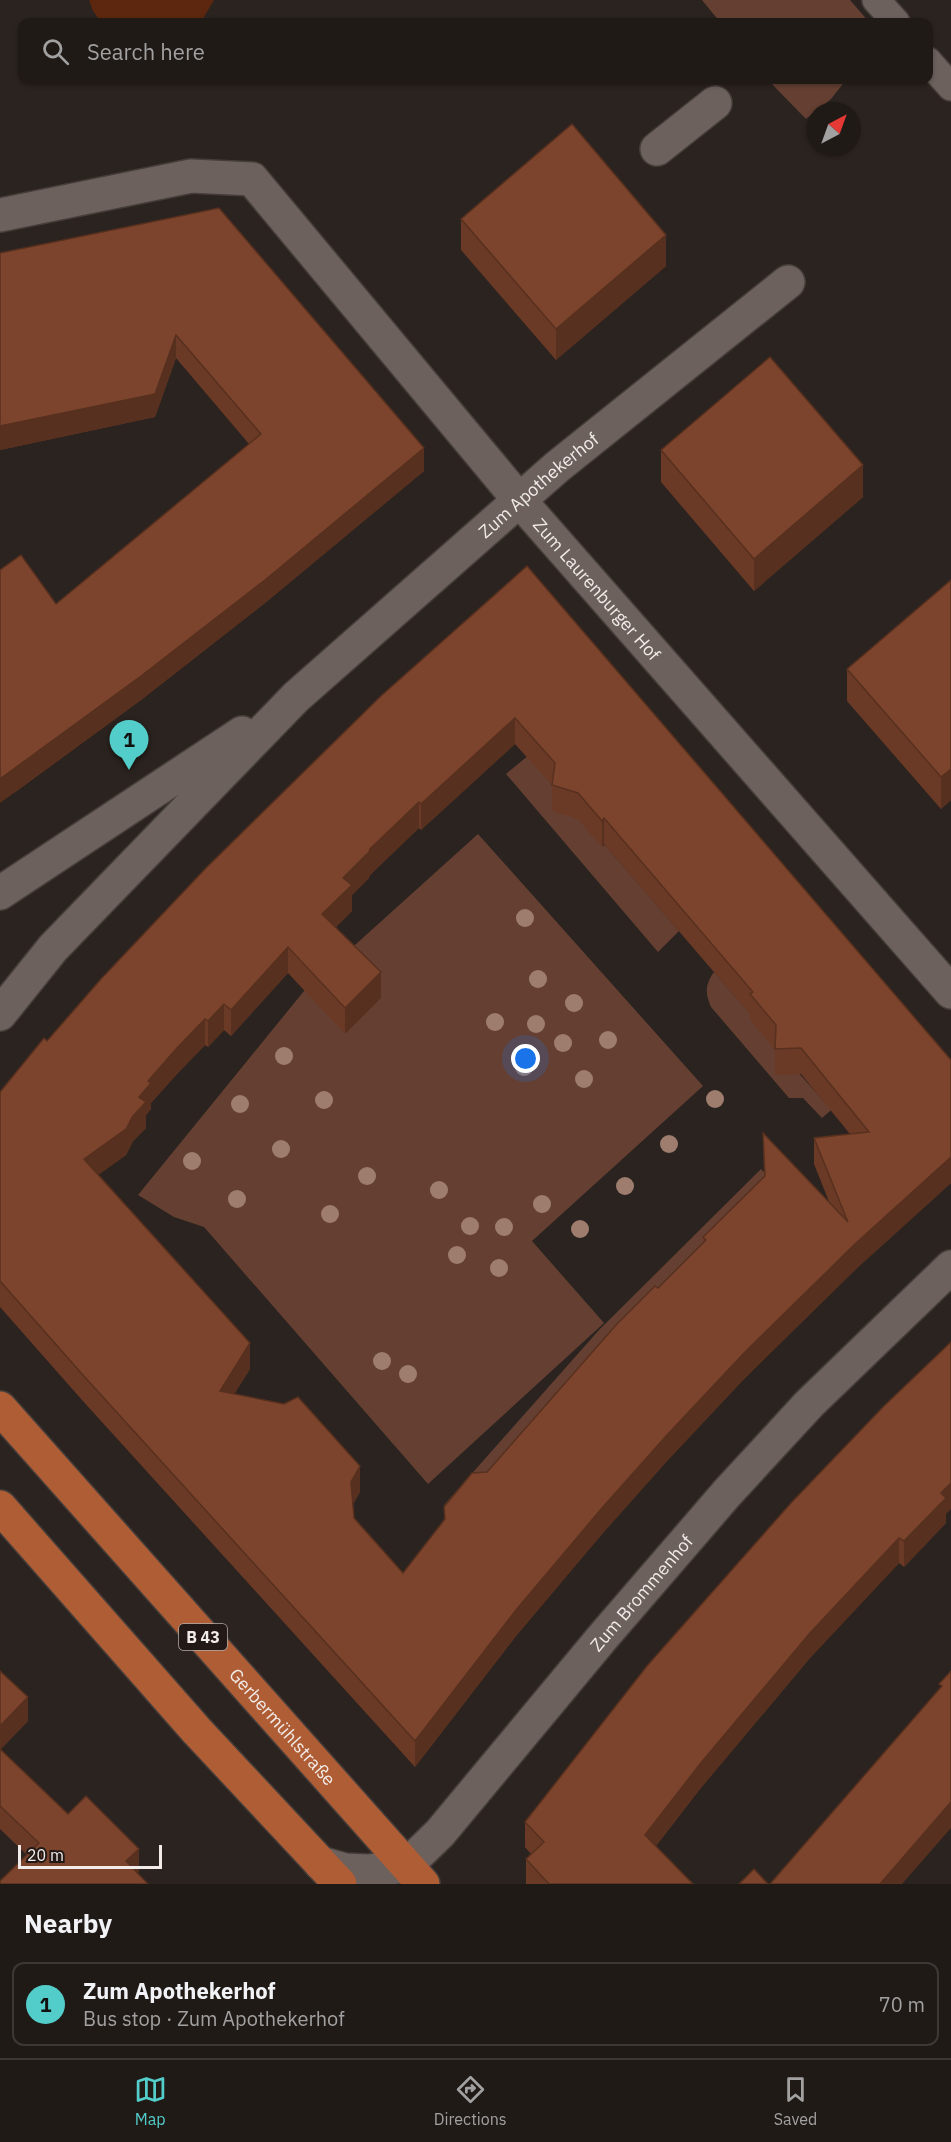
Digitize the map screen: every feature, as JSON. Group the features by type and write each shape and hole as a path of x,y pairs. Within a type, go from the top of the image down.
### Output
{"main road":[{"name":"Gerbermühlstraße","path":"0,1408 414,1875"},
{"path":"0,1507 197,1731 330,1873"}],"street":[{"path":"657,149 715,103"},
{"name":"Zum Laurenburger Hof","path":"0,215 191,176 252,179 520,501 951,992"},
{"name":"Zum Apothekerhof","path":"0,1014 53,948 296,697 557,467 788,282"},
{"name":"Zum Apothekerhof","path":"0,893 296,697"},
{"name":"Zum Brommenhof","path":"414,1875 440,1833 602,1638 735,1485 809,1404 951,1268"},
{"path":"330,1873 345,1870 414,1875"}],"lane":[{"path":"876,0 892,18"},
{"path":"933,67 951,87"}],"shaded area":[{"path":"89,0 214,0 203,18 98,18"},
{"path":"702,0 850,0 866,18 717,18"},
{"path":"772,84 843,84 827,102 807,102 807,118"},
{"path":"529,755 558,792 557,812 568,815 575,812 587,829 602,846 605,845 679,931 658,952 506,774"},
{"path":"478,834 703,1086 532,1241 604,1323 428,1484 204,1227 174,1217 138,1195 304,991"},
{"path":"714,972 752,1016 751,1020 760,1031 826,1104 837,1105 822,1118 803,1098 789,1098 711,1007 707,989"},
{"path":"761,1169 777,1186 458,1516 444,1505 599,1330"}],"building":[{"path":"572,124 666,235 556,329 461,219"},
{"path":"219,208 424,448 265,580 141,676 0,779 0,570 21,555 56,604 261,434 176,335 155,394 0,426 0,253"},
{"path":"770,357 863,465 754,559 661,450"},
{"path":"527,566 951,1060 951,1157 856,1243 744,1353 667,1435 516,1610 415,1741 0,1281 0,1092 44,1038 47,1041 101,979 206,868 381,696","holes":["515,718 555,763 552,785 578,793 602,821 604,818 753,992 750,994 776,1025 775,1049 801,1048 869,1132 814,1138 848,1222 763,1133 765,1176 703,1237 706,1240 658,1288 655,1286 616,1325 487,1472 472,1473 444,1507 445,1519 403,1573 354,1518 351,1482 360,1466 298,1397 284,1404 220,1391 250,1343 84,1159 126,1129 133,1116 146,1102 139,1097 151,1083 148,1081 177,1048 205,1019 208,1021 224,1004 231,1010 288,947 345,1008 381,972 322,914 352,885 343,878 370,849 419,802 421,804"]},
{"path":"951,580 951,769 941,777 847,669"},
{"path":"951,1342 951,1483 941,1493 946,1498 904,1541 899,1538 810,1633 700,1764 645,1835 693,1884 549,1884 526,1859 544,1842 525,1822 647,1666 791,1503 884,1406"},
{"path":"0,1671 28,1697 0,1726"},
{"path":"951,1671 951,1802 880,1884 770,1884 942,1686 939,1684"},
{"path":"0,1749 68,1814 86,1796 139,1849 126,1861 148,1884 0,1884 0,1881 39,1843 0,1806"},
{"path":"754,1869 768,1884 739,1884"}],"place":[{"name":"Zum Apothekerhof","path":"129,770"}]}
